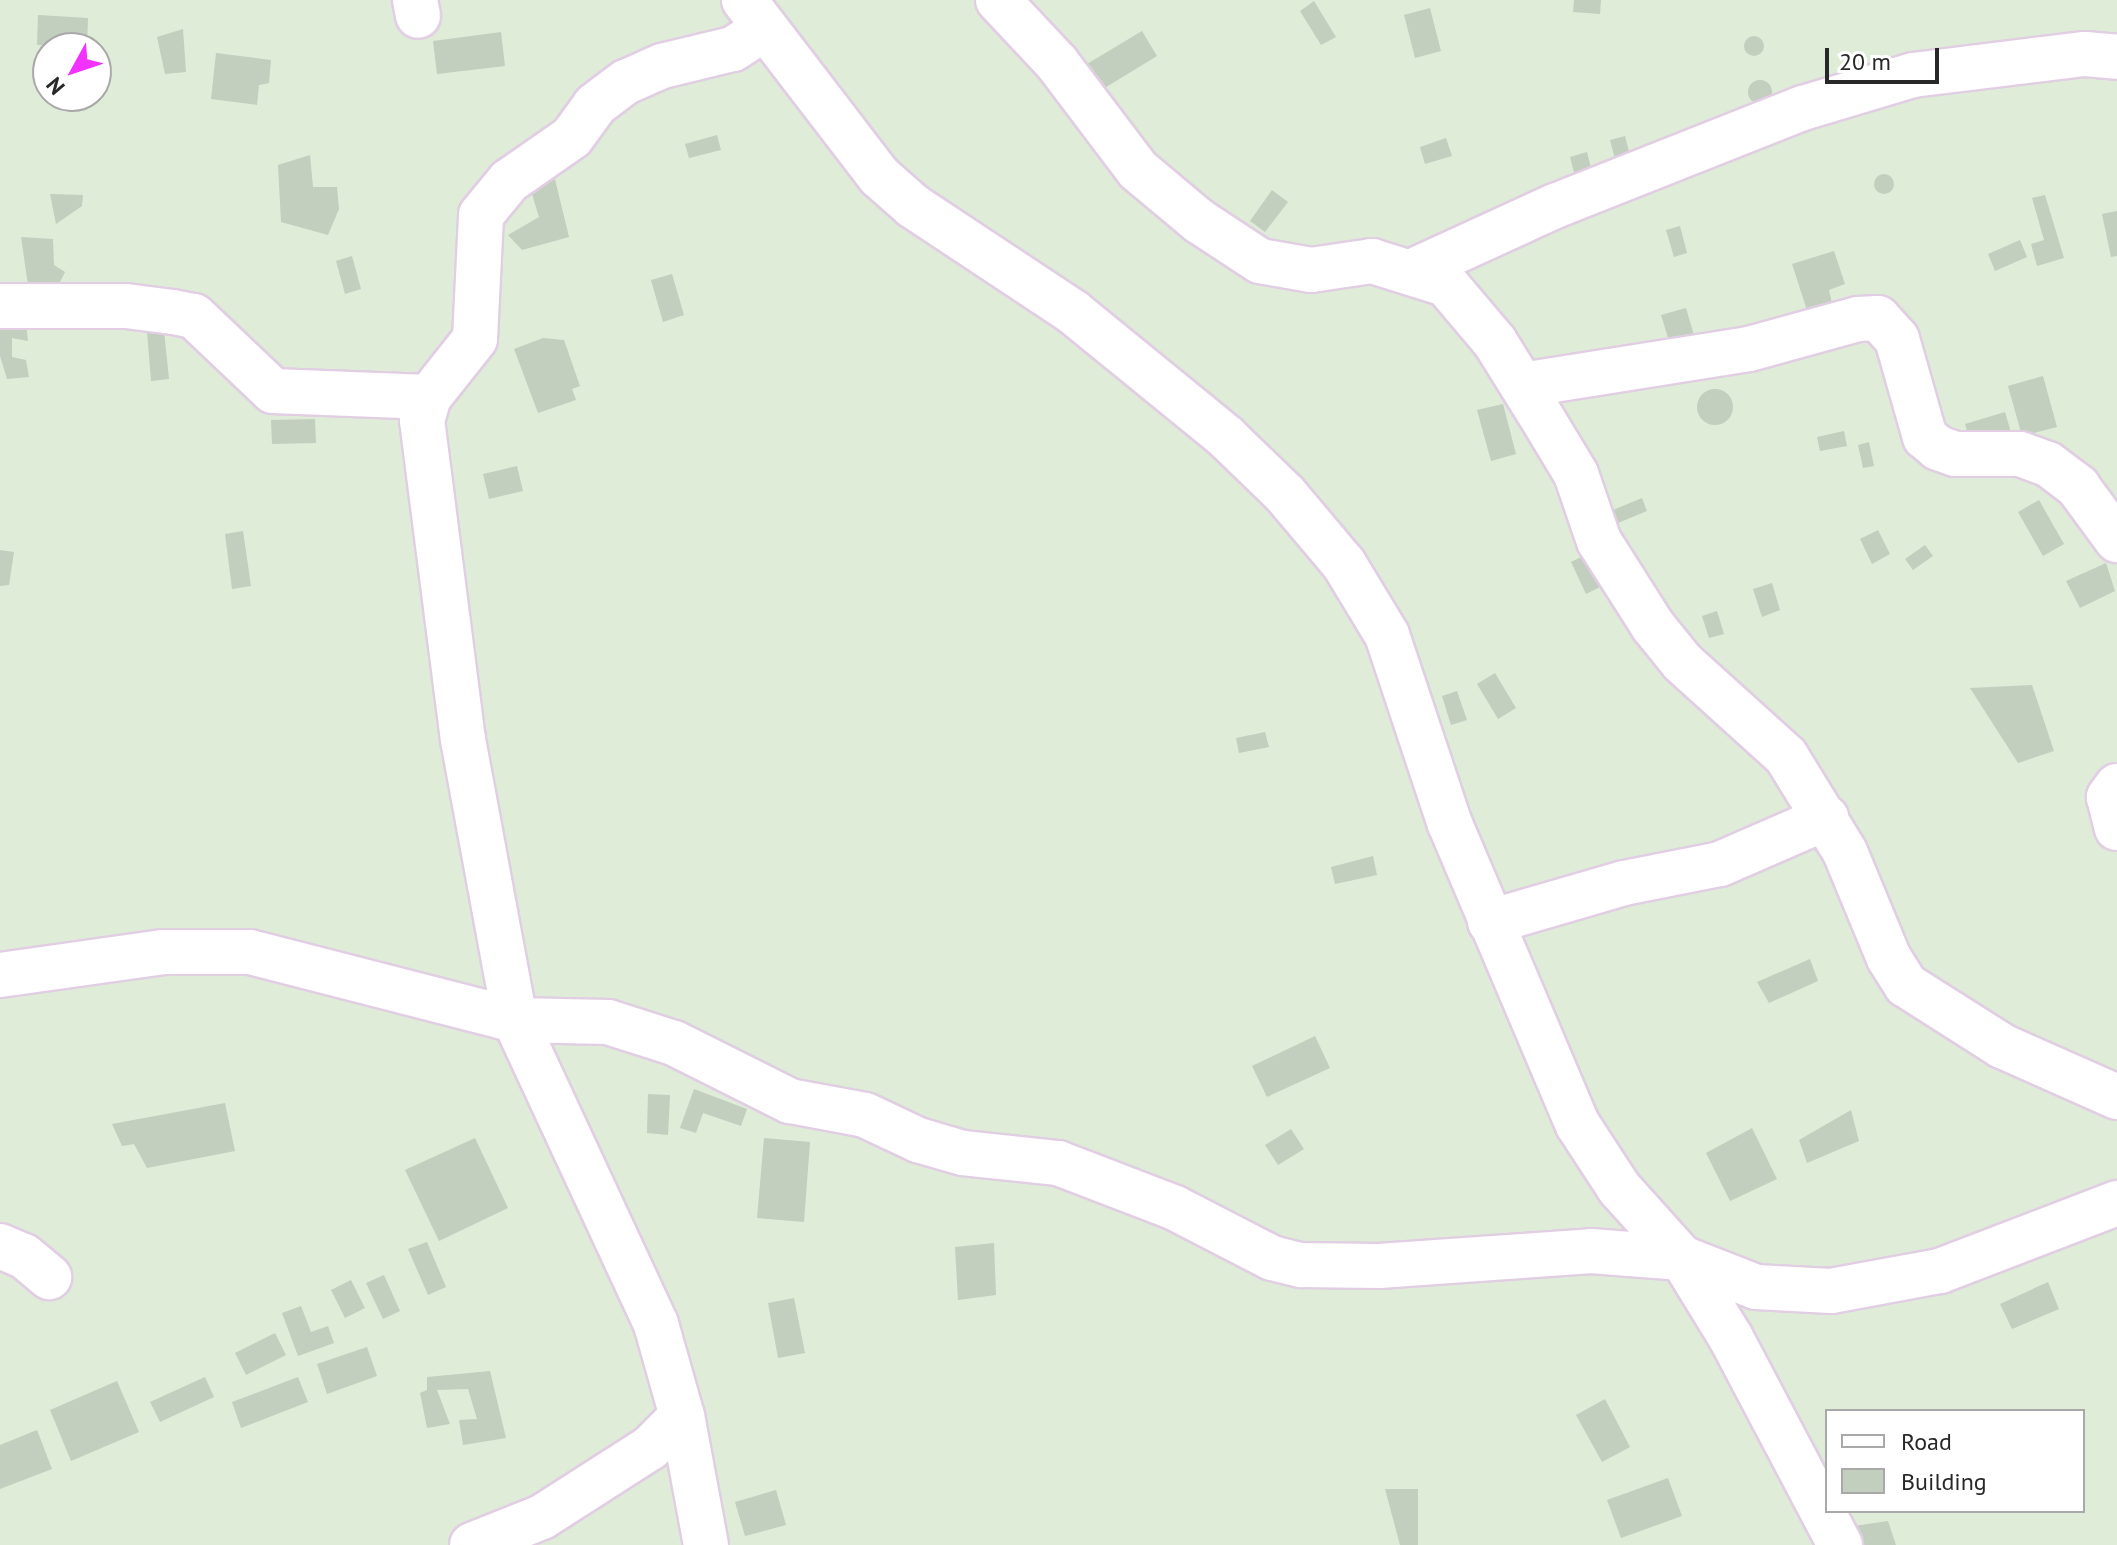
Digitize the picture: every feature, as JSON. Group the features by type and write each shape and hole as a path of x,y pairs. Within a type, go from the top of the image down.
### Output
{"street":[{"path":"998,0 1057,63 1138,170 1199,221 1260,261 1311,270 1372,261 1413,271 1446,284 1495,342 1576,474 1599,541 1653,626 1682,662 1786,756 1826,818 1906,985 2002,1046 2117,1097"},
{"path":"706,1545 682,1416 656,1324 515,1020 463,740 422,421 429,397 475,339 481,215 509,181 560,147 595,105 626,82 662,66 733,49 753,15 879,176 913,206 1012,267 1073,312 1226,437 1285,494 1344,564 1387,635 1450,824 1578,1125 1619,1188 1682,1258 1731,1338 1840,1545"},
{"path":"1413,271 1555,206 1817,104 1913,75 2085,54 2117,57"},
{"path":"0,306 126,306 194,316 273,391 429,397"},
{"path":"1522,385 1734,352 1858,319 1878,318 1897,339 1925,437 1938,448 1955,454 2020,454 2048,464 2078,487 2117,540"},
{"path":"2117,786 2109,797 2117,828"},
{"path":"1490,922 1624,883 1720,864 1826,818"},
{"path":"0,975 164,952 250,952 515,1020 608,1022 674,1043 790,1101 865,1115 918,1140 963,1153 1058,1163 1175,1208 1272,1258 1301,1265 1379,1266 1591,1251 1682,1258 1756,1287 1831,1291 1940,1271 2117,1203"},
{"path":"0,1246 24,1256 49,1277"},
{"path":"472,1545 555,1509 650,1448 682,1416"}],"building":[{"path":"1574,0 1601,0 1600,14 1573,12"},
{"path":"1314,1 1336,37 1321,45 1300,11"},
{"path":"1430,8 1441,51 1415,58 1404,15"},
{"path":"38,15 88,18 88,32 37,32"},
{"path":"183,29 186,72 165,74 157,37"},
{"path":"1142,31 1157,56 1098,92 1082,67"},
{"path":"501,32 505,66 437,74 433,41"},
{"path":"1754,36 1761,39 1764,46 1761,53 1754,56 1747,53 1744,46 1747,39"},
{"path":"216,53 271,60 269,83 259,85 257,105 211,99"},
{"path":"1760,80 1768,84 1772,92 1768,100 1760,104 1752,100 1748,92 1752,84"},
{"path":"717,135 721,150 689,158 685,144"},
{"path":"1625,136 1631,159 1616,163 1610,140"},
{"path":"1446,138 1452,156 1425,164 1420,147"},
{"path":"1587,152 1594,180 1577,184 1570,157"},
{"path":"310,155 313,187 337,187 339,209 328,235 281,222 278,165"},
{"path":"553,171 569,237 522,250 508,235 539,217 531,191"},
{"path":"1884,174 1891,177 1894,184 1891,191 1884,194 1877,191 1874,184 1877,177"},
{"path":"1272,190 1288,202 1265,232 1250,221"},
{"path":"50,194 83,195 82,206 56,224"},
{"path":"2045,195 2064,258 2037,266 2031,244 2044,240 2032,198"},
{"path":"2117,211 2117,256 2111,257 2102,214"},
{"path":"1680,226 1687,253 1674,257 1666,230"},
{"path":"21,237 53,239 54,265 65,272 56,290 28,285"},
{"path":"2020,240 2027,257 1995,271 1988,254"},
{"path":"1834,251 1845,284 1829,290 1836,321 1812,326 1792,264"},
{"path":"352,256 361,289 345,294 336,261"},
{"path":"672,274 684,315 663,322 651,280"},
{"path":"1686,308 1698,349 1674,357 1661,315"},
{"path":"26,324 28,341 12,338 12,357 26,360 29,377 7,379 0,356 0,325"},
{"path":"164,331 169,379 151,381 147,332"},
{"path":"543,338 564,340 580,386 572,389 576,400 538,413 514,349"},
{"path":"2043,376 2057,427 2022,436 2008,386"},
{"path":"1715,389 1728,394 1733,407 1728,420 1715,425 1702,420 1697,407 1702,394"},
{"path":"1503,404 1516,454 1491,461 1477,410"},
{"path":"2005,412 2012,436 1972,448 1965,424"},
{"path":"315,419 316,443 272,444 271,420"},
{"path":"1844,431 1847,446 1820,451 1817,437"},
{"path":"1869,442 1874,466 1863,468 1858,445"},
{"path":"517,466 523,491 489,499 483,474"},
{"path":"1642,498 1647,511 1618,523 1613,510"},
{"path":"2039,500 2064,544 2043,556 2018,512"},
{"path":"1878,530 1890,554 1872,564 1860,539"},
{"path":"243,531 251,586 232,589 225,534"},
{"path":"1925,545 1933,556 1913,570 1905,559"},
{"path":"0,550 14,552 9,585 0,586"},
{"path":"1589,553 1604,585 1586,594 1571,562"},
{"path":"2106,563 2115,591 2080,608 2066,581"},
{"path":"1772,583 1780,610 1762,617 1753,589"},
{"path":"1717,611 1724,634 1709,638 1702,616"},
{"path":"1495,673 1516,708 1498,719 1477,684"},
{"path":"2032,685 2054,751 2018,763 1970,688"},
{"path":"1457,691 1467,720 1451,725 1442,696"},
{"path":"1265,732 1269,747 1239,753 1236,738"},
{"path":"1373,856 1377,875 1335,884 1331,867"},
{"path":"1810,959 1818,981 1769,1003 1757,982"},
{"path":"1315,1036 1330,1068 1267,1097 1252,1066"},
{"path":"694,1089 747,1109 741,1126 703,1113 696,1133 680,1128"},
{"path":"648,1094 670,1095 668,1135 647,1133"},
{"path":"225,1103 235,1151 147,1168 134,1144 122,1146 112,1124"},
{"path":"1851,1110 1859,1141 1807,1163 1799,1140"},
{"path":"1752,1128 1777,1179 1730,1201 1706,1153"},
{"path":"1291,1129 1304,1149 1278,1165 1265,1145"},
{"path":"475,1138 508,1208 439,1241 405,1170"},
{"path":"764,1138 810,1142 804,1222 757,1218"},
{"path":"427,1242 446,1287 428,1295 408,1249"},
{"path":"994,1243 996,1295 958,1300 955,1247"},
{"path":"384,1275 400,1311 383,1319 366,1283"},
{"path":"351,1280 365,1308 345,1318 331,1290"},
{"path":"2048,1282 2059,1309 2012,1329 2000,1304"},
{"path":"794,1298 805,1353 778,1358 768,1303"},
{"path":"301,1306 311,1332 328,1326 334,1343 298,1356 282,1313"},
{"path":"275,1333 286,1355 246,1375 235,1353"},
{"path":"367,1347 377,1376 327,1394 317,1364"},
{"path":"490,1371 506,1438 463,1445 459,1420 477,1419 468,1389 437,1390 450,1424 427,1428 420,1393 427,1390 427,1377"},
{"path":"205,1377 214,1397 160,1422 150,1402"},
{"path":"298,1377 308,1402 241,1428 232,1402"},
{"path":"117,1381 139,1432 71,1461 50,1410"},
{"path":"1605,1399 1630,1447 1602,1462 1576,1415"},
{"path":"37,1430 52,1469 0,1489 0,1445"},
{"path":"1668,1478 1682,1516 1621,1538 1607,1500"},
{"path":"1385,1489 1418,1489 1418,1545 1400,1545"},
{"path":"776,1490 786,1525 745,1536 735,1502"},
{"path":"1888,1521 1896,1545 1863,1545 1854,1526"}]}
